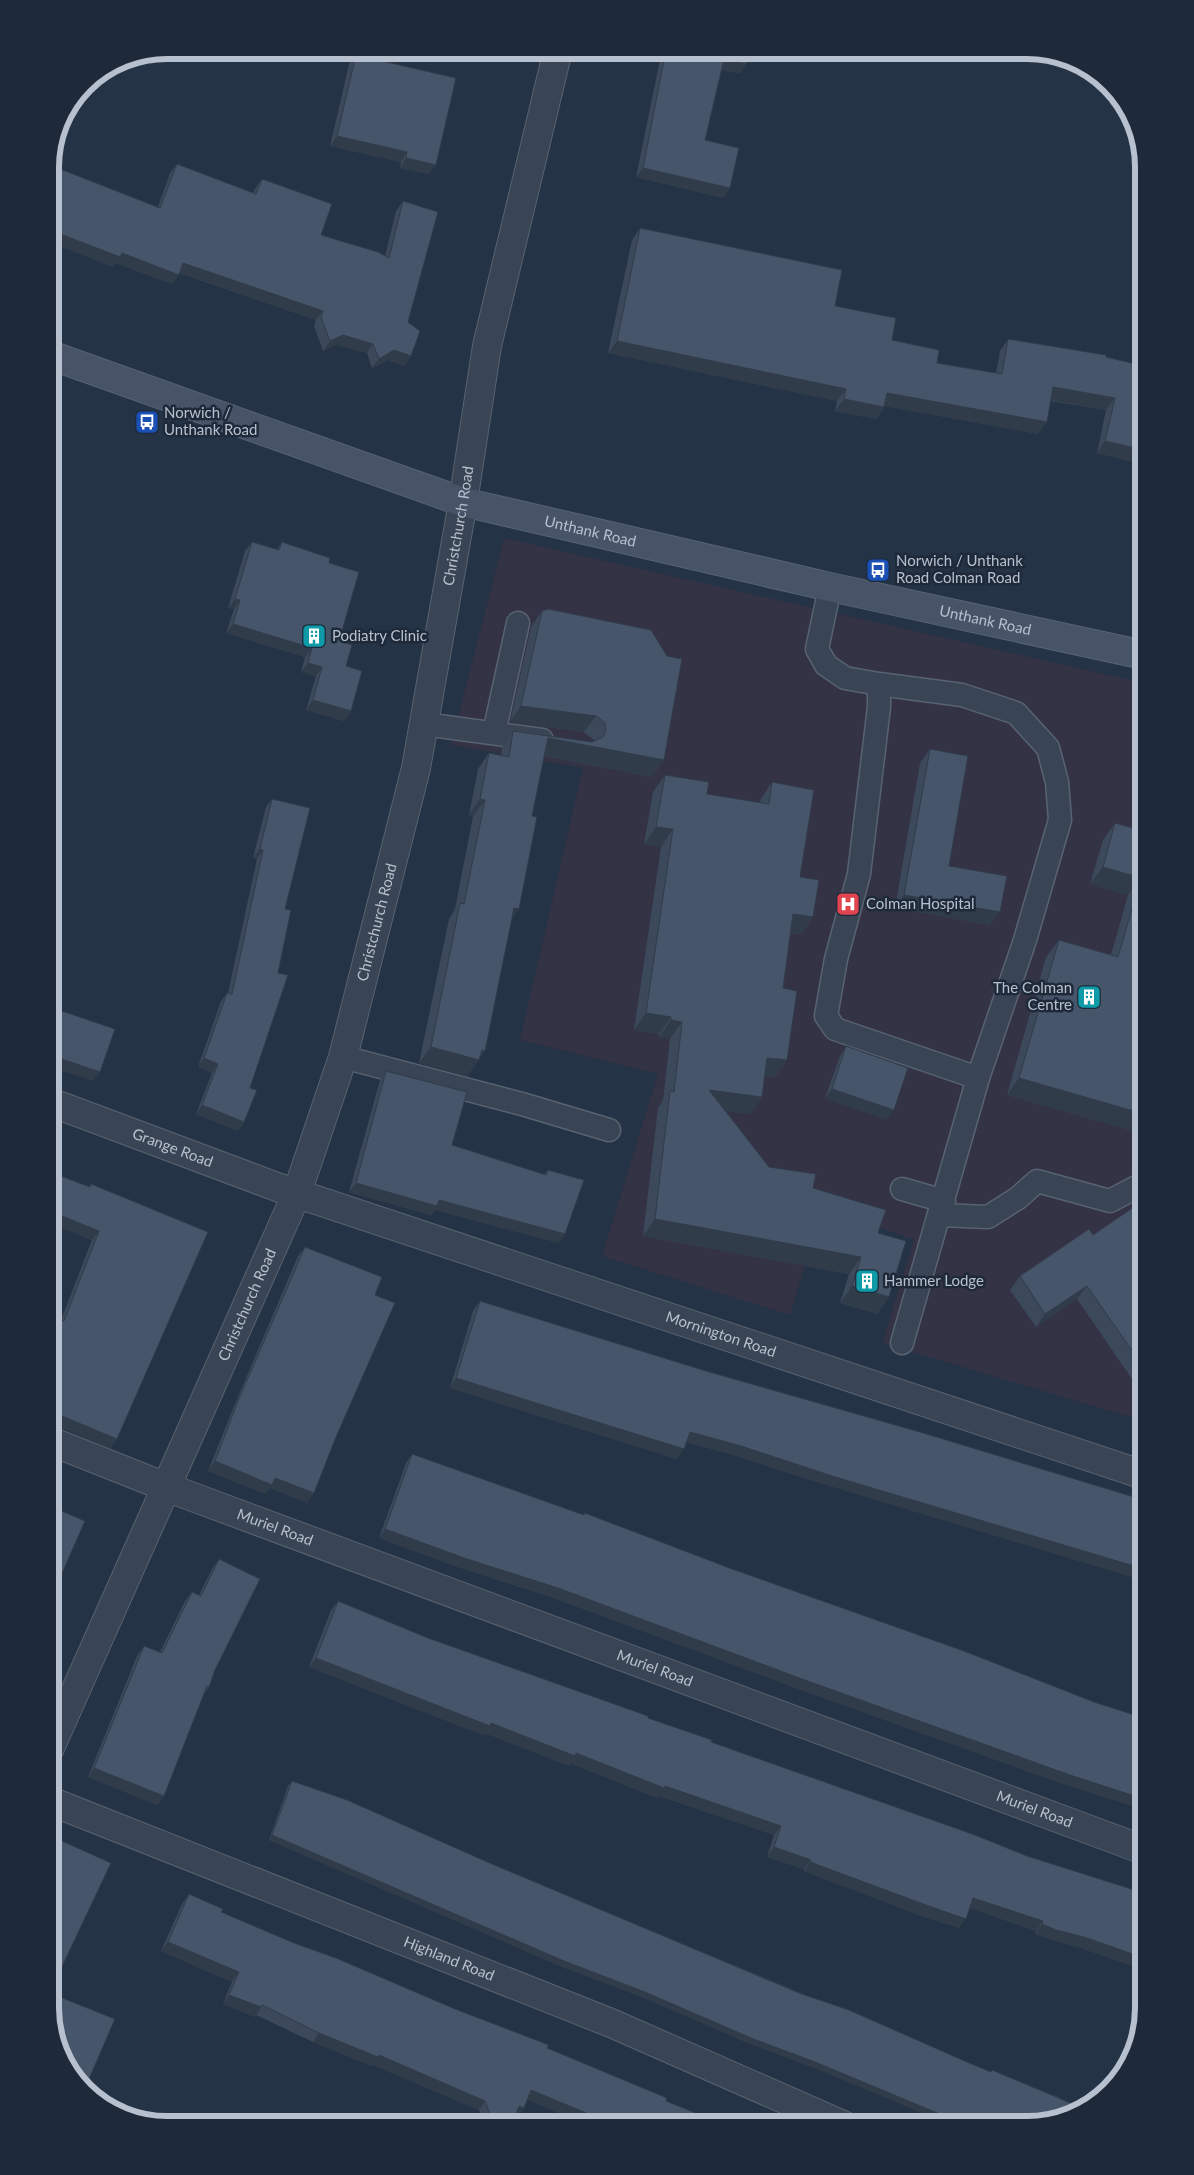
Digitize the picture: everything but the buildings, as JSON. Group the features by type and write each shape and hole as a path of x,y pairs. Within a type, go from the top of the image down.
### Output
{"street":[{"name":"Christchurch Road","path":"59,1728 296,1193 343,1057 416,768 463,502 487,346 556,59"},
{"name":"Unthank Road","path":"59,358 463,502 830,587 1135,653"},
{"name":"Grange Road","path":"59,1105 296,1193"},
{"name":"Mornington Road","path":"296,1193 1135,1472"},
{"name":"Muriel Road","path":"59,1445 166,1487 1135,1847"},
{"name":"Highland Road","path":"59,1805 611,2023 823,2116"}],"lane":[{"path":"830,587 817,649 826,665 845,678 962,695 1016,713 1048,748 1057,782 1060,820 1044,881 978,1078 902,1343"},
{"path":"494,734 518,623"},
{"path":"879,684 879,707 859,874 836,959 826,1016 835,1029 978,1078"},
{"path":"424,724 562,742"},
{"path":"343,1057 522,1104 609,1130"},
{"path":"902,1189 942,1208 988,1217 1018,1198 1037,1181 1110,1201 1135,1188"}],"shaded area":[{"name":"Colman Hospital","path":"504,538 1135,681 1135,1418 882,1343 914,1240 823,1207 790,1315 602,1256 658,1074 520,1040 583,768 451,745"}],"place":[{"name":"Norwich / Unthank Road","path":"147,422"},
{"name":"Norwich / Unthank Road Colman Road","path":"878,570"},
{"name":"Podiatry Clinic","path":"314,636"},
{"name":"Colman Hospital","path":"848,904"},
{"name":"The Colman Centre","path":"1089,997"},
{"name":"Hammer Lodge","path":"867,1281"}]}
